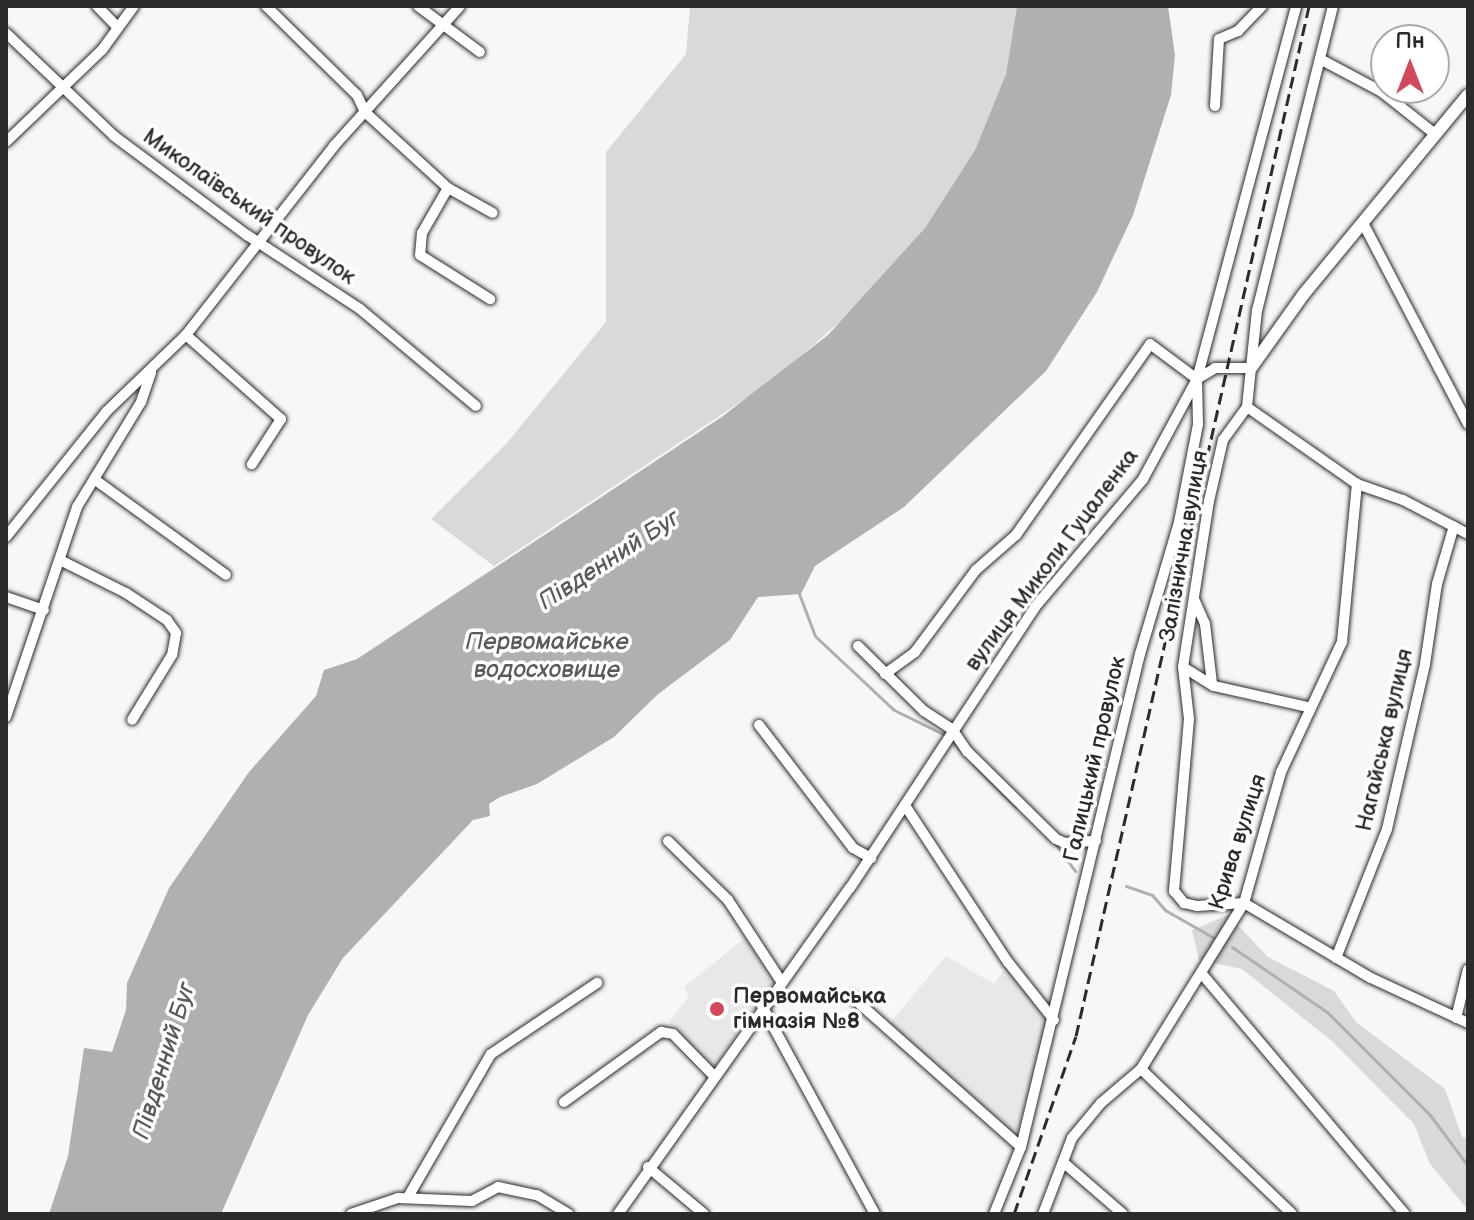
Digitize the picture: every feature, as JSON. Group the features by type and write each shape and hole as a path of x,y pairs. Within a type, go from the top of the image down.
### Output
{"street":[{"path":"97,6 118,28"},
{"path":"6,142 63,87 118,28 134,6"},
{"path":"266,6 357,95 365,112 448,188 493,213"},
{"path":"418,6 480,52"},
{"path":"6,537 107,411 151,373 186,335 257,241 365,112 460,6"},
{"path":"1215,106 1219,39 1238,31 1262,6"},
{"path":"1197,379 1296,6"},
{"path":"1333,6 1257,310 1247,407 1357,484 1468,534"},
{"name":"Миколаївський провулок","path":"6,33 114,136 257,241 360,309 476,406"},
{"path":"1320,59 1382,92 1435,134"},
{"path":"1251,368 1363,223 1468,95"},
{"path":"448,188 422,233 420,255 490,299"},
{"path":"1363,223 1467,421"},
{"path":"186,335 281,419 252,464"},
{"path":"885,674 915,652 976,570 1016,535 1150,344 1197,379"},
{"path":"1197,379 1215,368 1251,368"},
{"path":"6,717 77,507 141,402 151,373"},
{"name":"вулиця Миколи Гуцаленка","path":"618,1214 762,1006 871,858 906,807 952,729 1035,607 1143,479 1197,379"},
{"name":"Галицький провулок","path":"994,1214 1021,1147 1140,654 1179,522 1198,424 1197,379"},
{"name":"Залізнична вулиця","path":"1244,903 1197,906 1184,903 1174,891 1189,719 1183,667 1193,597 1223,440 1247,407"},
{"path":"94,479 226,575"},
{"name":"Крива вулиця","path":"1043,1214 1072,1138 1091,1115 1141,1069 1244,903 1281,772 1308,707 1342,642 1357,484"},
{"name":"Нагайська вулиця","path":"1336,958 1387,829 1425,664 1437,584 1454,526"},
{"path":"60,560 126,593 167,620 176,633 172,655 132,720"},
{"path":"6,597 44,610"},
{"path":"1193,597 1205,624 1207,674 1213,685"},
{"path":"858,646 885,674 952,729 967,751 1056,839 1065,843 1096,841"},
{"path":"1183,667 1213,685 1308,707"},
{"path":"759,725 853,848 871,858"},
{"path":"906,807 1008,962 1054,1020"},
{"path":"668,841 728,900 781,981"},
{"path":"1244,903 1336,958 1468,1023"},
{"path":"1456,1018 1468,969"},
{"path":"1202,974 1405,1214"},
{"path":"408,1197 491,1054 597,983"},
{"path":"852,997 1021,1147"},
{"path":"762,1006 875,1214"},
{"path":"564,1102 661,1032 673,1034 713,1075"},
{"path":"1141,1069 1292,1214"},
{"path":"1063,1162 1123,1214"},
{"path":"648,1167 704,1214"},
{"path":"351,1214 364,1206 408,1197 472,1201 498,1187 537,1195 569,1214"}],"shaded area":[{"path":"690,6 1017,6 1006,74 975,150 925,228 864,300 775,379 494,566 431,519 507,443 606,322 606,152 686,54"},
{"path":"1228,915 1268,957 1334,991 1356,1022 1445,1089 1462,1137 1468,1138 1468,1210 1430,1164 1414,1124 1333,1042 1242,969 1199,960 1192,930"},
{"name":"Первомайська гімназія №8","path":"745,938 773,982 715,1066 710,1065 669,1022 689,996 684,987"},
{"path":"946,956 994,984 1006,968 1049,1022 1016,1135 885,1029"}],"water":[{"name":"Первомайське водосховище","path":"1017,6 1168,6 1175,55 1171,95 1133,215 1097,292 1046,371 904,507 815,566 801,594 758,597 730,640 657,695 614,737 537,784 500,797 489,804 490,816 473,820 343,958 308,1015 221,1214 49,1214 68,1156 84,1048 112,1052 126,1010 127,983 169,888 249,772 316,696 324,670 357,659 549,532 723,416 828,335 925,228 975,150 1006,74"}],"waterway":[{"path":"798,591 815,636 894,710 943,734"},
{"path":"955,744 963,753"},
{"path":"973,764 1016,807"},
{"path":"1054,842 1075,871"},
{"path":"1126,886 1152,895 1165,910 1214,938"},
{"path":"1232,947 1327,1012 1430,1115 1468,1166"}],"railway":[{"path":"1014,1214 1076,1036 1309,6"}],"place":[{"name":"Первомайська гімназія №8","path":"717,1009"}],"water label":[{"name":"Південний Буг","path":"609,560"},
{"name":"Південний Буг","path":"164,1061"}]}
